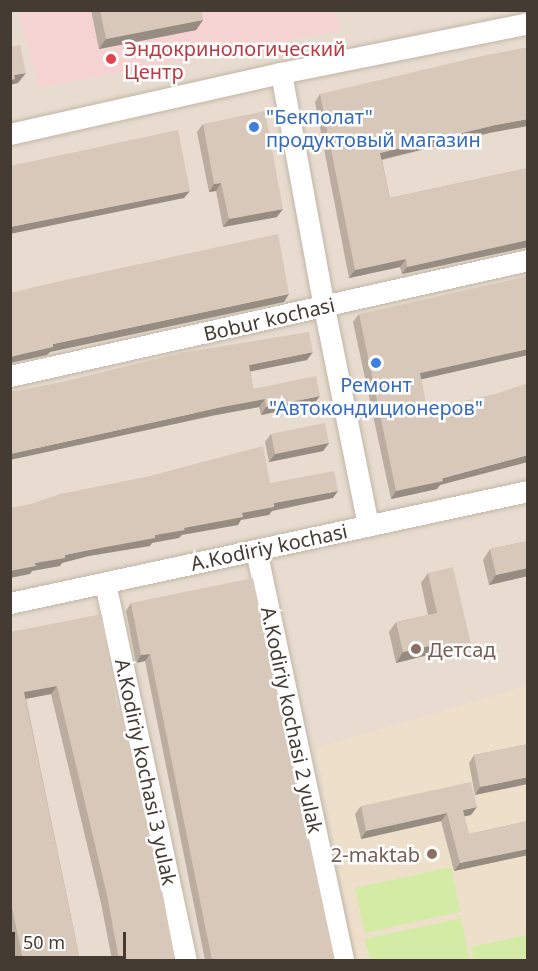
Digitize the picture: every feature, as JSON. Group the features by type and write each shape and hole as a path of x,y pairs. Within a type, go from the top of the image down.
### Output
{"street":[{"path":"10,134 281,73 528,23"},
{"path":"281,73 324,307 368,526"},
{"name":"Bobur kochasi","path":"10,376 528,260"},
{"name":"A.Kodiriy kochasi","path":"10,603 528,491"},
{"name":"A.Kodiriy kochasi 2 yulak","path":"256,550 343,960"},
{"name":"A.Kodiriy kochasi 3 yulak","path":"105,583 186,960"}],"shaded area":[{"path":"10,11 527,11 527,960 11,960"},
{"name":"Эндокринологический Центр","path":"18,11 345,11 335,13 342,30 39,88"},
{"name":"2-maktab","path":"527,686 527,960 356,960 316,748"}],"green space":[{"path":"451,867 460,912 365,933 355,888"},
{"path":"461,918 470,960 370,960 365,939"},
{"path":"527,935 527,960 473,960 471,947"}],"building":[{"path":"100,10 201,10 203,20 106,39"},
{"path":"20,45 26,73 14,75 15,79 10,80 10,47"},
{"path":"528,47 528,119 380,153 390,198 528,168 528,240 407,267 406,259 355,270 320,94"},
{"path":"265,111 283,209 229,219 221,183 214,184 203,124"},
{"path":"178,130 190,191 10,227 10,166"},
{"path":"278,234 289,294 53,344 53,347 10,357 10,293"},
{"path":"528,276 528,349 420,373 427,409 495,394 528,383 528,455 442,478 443,481 396,491 359,314"},
{"path":"309,332 313,352 249,365 253,389 316,376 320,396 266,407 265,399 222,407 10,454 10,392 62,382 180,353"},
{"path":"325,423 329,443 275,454 271,434"},
{"path":"263,446 270,483 334,471 338,491 274,503 274,507 242,513 243,517 184,528 185,530 155,535 155,538 65,555 65,558 35,563 36,566 10,571 10,508 31,504 60,494 150,476"},
{"path":"528,541 528,568 496,575 490,549"},
{"path":"453,567 471,644 445,650 443,643 403,652 396,622 437,613 428,573"},
{"path":"253,578 335,960 212,960 150,654 141,655 131,603"},
{"path":"102,614 117,708 120,707 128,736 175,960 119,960 107,895 57,686 24,692 80,960 23,960 10,898 10,632"},
{"path":"528,744 528,777 480,787 474,755"},
{"path":"471,782 477,807 463,810 469,834 528,821 528,849 460,863 447,813 366,831 361,806"}],"place":[{"name":"Эндокринологический Центр","path":"111,59"},
{"name":"\"Бекполат\" продуктовый магазин","path":"254,127"},
{"name":"Ремонт \"Автокондиционеров\"","path":"376,363"},
{"name":"Детсад","path":"416,649"},
{"name":"2-maktab","path":"432,854"}]}
